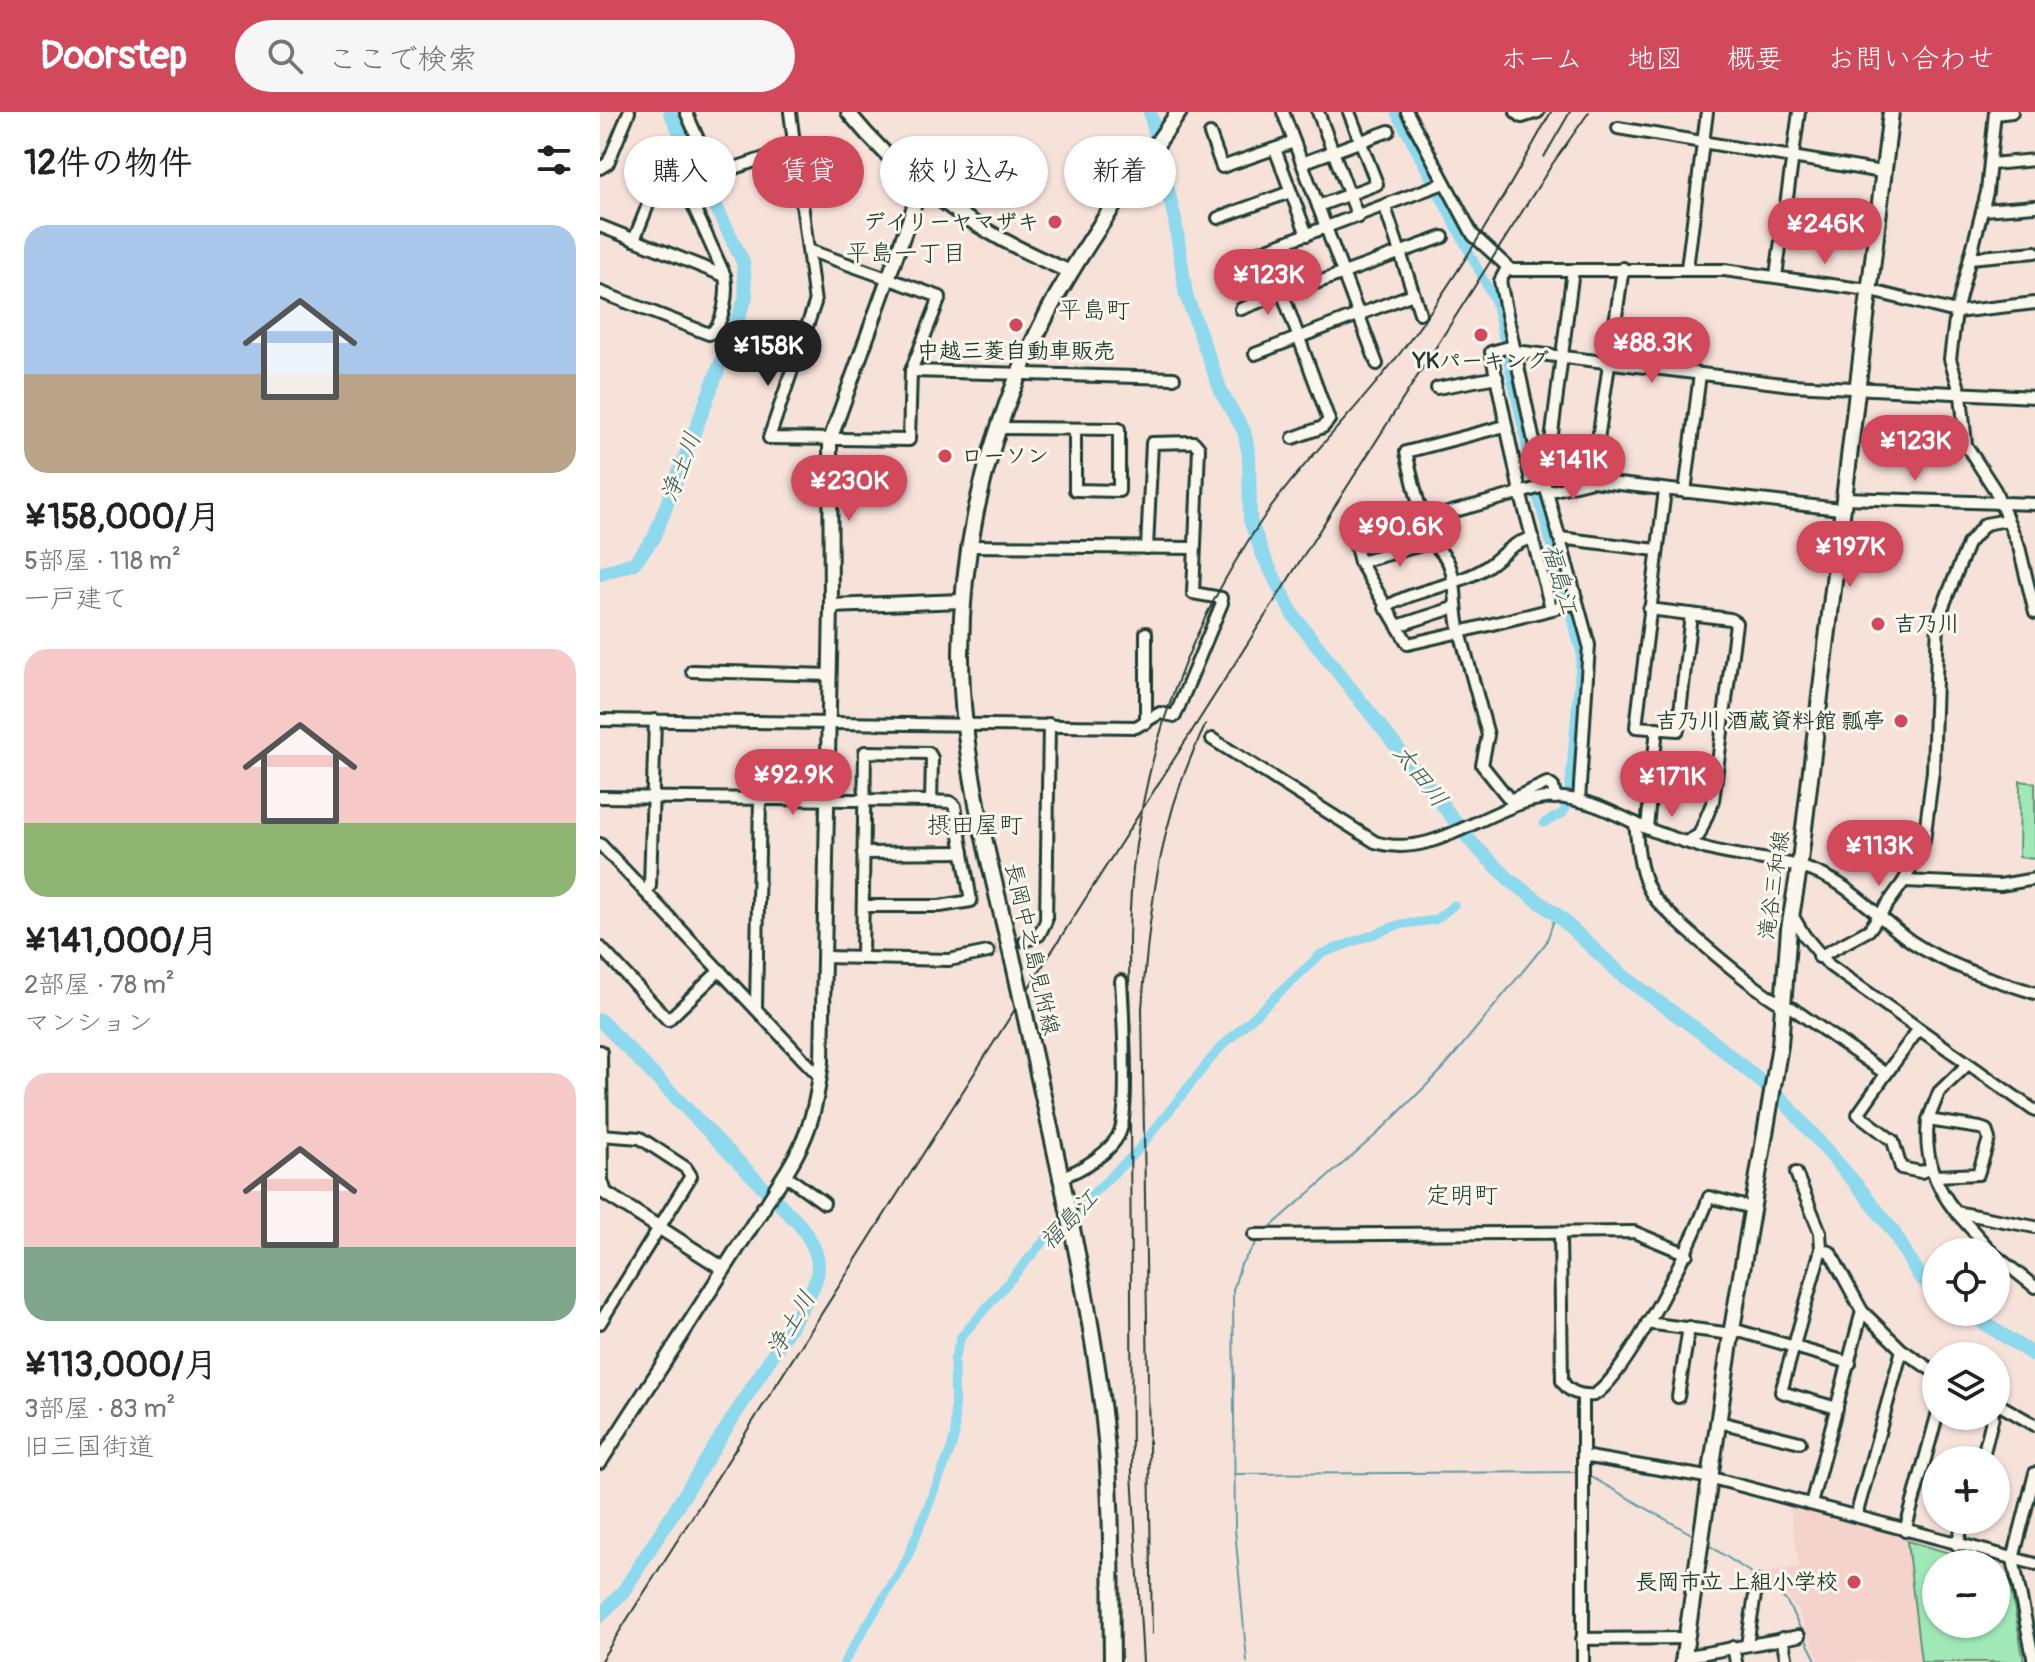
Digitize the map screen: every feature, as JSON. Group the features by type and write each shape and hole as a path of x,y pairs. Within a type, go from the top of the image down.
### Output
{"main road":[{"name":"長岡中之島見附線","path":"1112,1662 1111,1531 1104,1420 1090,1325 1061,1184 980,823 964,723 962,601 980,489 1018,376 1071,272 1179,112"},
{"name":"滝谷三和線","path":"1683,1660 1732,1332 1777,1062 1791,911 1799,869 1891,112"}],"street":[{"path":"600,168 608,163 629,112"},
{"path":"686,112 714,175 752,162"},
{"path":"790,112 793,136"},
{"path":"848,112 880,145"},
{"path":"1283,112 1377,364"},
{"path":"1318,112 1358,217"},
{"path":"1318,206 1377,184 1349,112"},
{"path":"1516,112 1522,117 1538,112"},
{"path":"1687,268 1707,112"},
{"path":"1776,276 1799,112"},
{"path":"2012,112 1995,113 1983,210 1956,312 1950,359 1961,395 1966,445 1991,482 2019,547 2035,613"},
{"path":"1412,115 1443,184 1473,235 1507,268 1687,268 1776,276 1868,290 1956,312 2035,303"},
{"path":"1618,128 1882,172"},
{"path":"1302,163 1389,131"},
{"path":"1210,134 1222,167 1294,142"},
{"path":"1275,149 1307,235"},
{"path":"600,292 709,334 717,328 725,276 669,152 634,240"},
{"path":"1991,164 2035,160"},
{"path":"1227,264 1443,184"},
{"path":"1218,218 1290,192"},
{"path":"1983,210 2035,206"},
{"path":"1385,207 1420,313"},
{"path":"804,208 815,303 769,438 909,440 911,371 940,297 811,251"},
{"path":"600,1462 785,1175 810,1127 820,1094 830,675 830,440 914,208"},
{"path":"953,208 1010,245 1071,272"},
{"path":"600,226 725,276"},
{"path":"1241,309 1443,237"},
{"path":"1267,251 1329,420 1323,427 1293,438"},
{"path":"1970,258 2035,252"},
{"path":"1507,268 1500,281 1513,348 1545,488 1589,654 1577,800"},
{"path":"1592,481 1623,268"},
{"path":"1545,488 1573,270"},
{"path":"1255,354 1413,294"},
{"path":"1556,607 1533,538 1505,426 1491,352 1513,348 1700,374 1856,388 2035,397"},
{"path":"911,371 1174,378"},
{"path":"1685,492 1700,374"},
{"path":"1437,388 1497,377"},
{"path":"1505,426 1406,452 1432,542 1449,562 1460,632 1488,735 1482,765 1510,800 1547,783 1553,787 1558,798"},
{"path":"999,428 1119,429 1119,491 1075,490 1075,429"},
{"path":"600,720 1136,727 1160,713 1175,716 1222,603 1221,598 1212,594 1193,593 1199,448 1194,442 1152,443 1147,548"},
{"path":"1575,603 1413,646 1403,639 1360,562 1352,541 1357,536 1522,492 1592,481 1685,492 1842,503 2035,504"},
{"path":"1665,490 1636,727 1678,730 1691,614"},
{"path":"1819,957 1859,937 1881,915 1904,881 1926,833 1933,771 1938,619 1968,544 1985,524 2007,520"},
{"path":"1385,608 1412,593 1480,571 1511,544 1533,538"},
{"path":"1560,538 1656,550"},
{"path":"1360,562 1432,542"},
{"path":"969,546 1194,548"},
{"path":"831,606 962,601"},
{"path":"1397,626 1456,607"},
{"path":"1649,609 1730,619 1736,626 1713,801 1699,835 1686,842"},
{"path":"1146,633 1146,723"},
{"path":"692,671 830,675"},
{"path":"646,893 650,886 655,720"},
{"path":"1025,941 1039,935 1046,921 1049,724"},
{"path":"1647,828 1657,728"},
{"path":"1212,739 1375,842 1399,847 1423,844 1506,810 1558,798 1577,800 1647,828 1724,853 1786,861 1836,882 1913,943 1940,957 2035,993"},
{"path":"862,958 865,752 929,753 932,758 931,801"},
{"path":"600,797 931,801 950,802 955,806 971,901 964,905 863,906"},
{"path":"756,1007 760,799"},
{"path":"1635,823 1642,867 1652,895 1679,922 1784,1008 1792,1008 1886,1074"},
{"path":"600,844 820,1077"},
{"path":"863,853 963,852"},
{"path":"1904,881 2000,885 2035,879"},
{"path":"1791,911 1819,957 2035,1111"},
{"path":"600,947 668,1020 720,970"},
{"path":"825,957 949,960 988,952"},
{"path":"1061,1184 1104,1151 1120,1130 1121,981"},
{"path":"1918,1030 1858,1114 1893,1141 1901,1168 1933,1173 1978,1174 1989,1139 1986,1130 1928,1120"},
{"path":"600,1052 605,1193 724,1269"},
{"path":"1967,1065 1939,1092 1928,1120 1926,1141 1933,1173 1956,1212 1980,1238"},
{"path":"600,1323 690,1180 689,1170 640,1138 601,1135"},
{"path":"1796,1173 1820,1232 1821,1249 1781,1392 1837,1408"},
{"path":"785,1175 824,1203"},
{"path":"1560,1233 1562,1381 1568,1389 1583,1396 1594,1395 1605,1386 1647,1323 1687,1254 1709,1197 1752,1208"},
{"path":"1956,1212 2035,1227"},
{"path":"1254,1235 1634,1232 1687,1254"},
{"path":"1821,1249 1830,1252 1862,1311 1902,1350 1922,1364"},
{"path":"2010,1267 2035,1287"},
{"path":"1811,1504 1862,1311"},
{"path":"1647,1323 1732,1332 1850,1363"},
{"path":"1678,1397 1689,1327"},
{"path":"1856,1516 1902,1350"},
{"path":"1583,1396 1583,1662"},
{"path":"2010,1411 2035,1425"},
{"path":"1719,1422 1800,1442"},
{"path":"1905,1531 1933,1430"},
{"path":"1583,1456 1712,1478 2035,1564"},
{"path":"2034,1662 2013,1559 2029,1524 2035,1476"},
{"path":"1957,1545 1960,1534"},
{"path":"1747,1645 1757,1582"},
{"path":"1683,1660 1733,1647 1799,1636"},
{"path":"1582,1639 1687,1638"},
{"path":"1782,1638 1787,1662"},
{"path":"1733,1647 1736,1662"}],"shaded area":[{"name":"長岡市立 上組小学校","path":"1789,1503 1959,1550 1922,1550 1922,1638 2010,1638 2010,1569 2029,1662 1820,1662 1797,1610 1784,1591 1761,1573 1799,1567"}],"green space":[{"path":"2020,781 2035,783 2035,859 2019,857"},
{"path":"1907,1541 1939,1550 1922,1550 1922,1638 2010,1638 2010,1584 2024,1662 1921,1662"}],"waterway":[{"name":"浄土川","path":"600,574 634,563 654,538 746,297 743,262 670,112"},
{"name":"太田川","path":"1150,112 1175,220 1186,295 1222,394 1244,431 1249,455 1250,520 1263,555 1293,615 1473,844 1511,881 1556,914 1623,976 1710,1039 1783,1100 1862,1191 1893,1231 1922,1279"},
{"name":"福島江","path":"1395,112 1495,301 1537,496 1581,653 1568,804 1563,813 1544,823"},
{"name":"福島江","path":"844,1662 906,1561 951,1449 955,1435 954,1360 961,1337 1043,1242 1138,1150 1218,1050 1321,954 1398,925 1435,920 1454,905"},
{"path":"1268,1229 1378,1133 1442,1070 1546,943 1556,914"},
{"name":"浄土川","path":"600,1020 799,1224 809,1238 818,1262 815,1284 794,1321 623,1592 600,1616"},
{"path":"1247,1662 1235,1530 1233,1290 1241,1264 1258,1240"},
{"name":"太田川","path":"1989,1326 2035,1356"},
{"path":"1234,1474 1580,1472"},
{"path":"1586,1474 1695,1536"},
{"path":"1707,1544 1774,1588 1787,1602 1817,1662"}],"tunnel":[{"path":"988,952 1025,941"}],"railway":[{"path":"1143,1662 1132,1473 1129,938 1139,826 1150,772 1184,665 1234,565 1264,517 1390,366 1447,288 1551,112"},
{"path":"1544,157 1570,112"},
{"path":"600,1662 1553,163 1589,112"},
{"path":"1152,1634 1142,1009 1148,935 1159,863 1178,793 1206,724"}],"place":[{"name":"デイリーヤマザキ","path":"1055,222"},
{"name":"中越三菱自動車販売","path":"1016,325"},
{"name":"YKパーキング","path":"1481,335"},
{"name":"ローソン","path":"945,456"},
{"name":"吉乃川","path":"1878,624"},
{"name":"吉乃川 酒蔵資料館 瓢亭","path":"1901,721"},
{"name":"長岡市立 上組小学校","path":"1854,1582"}],"district":[{"name":"平島一丁目","path":"906,253"},
{"name":"平島町","path":"1094,310"},
{"name":"摂田屋町","path":"975,825"},
{"name":"定明町","path":"1462,1195"}]}
